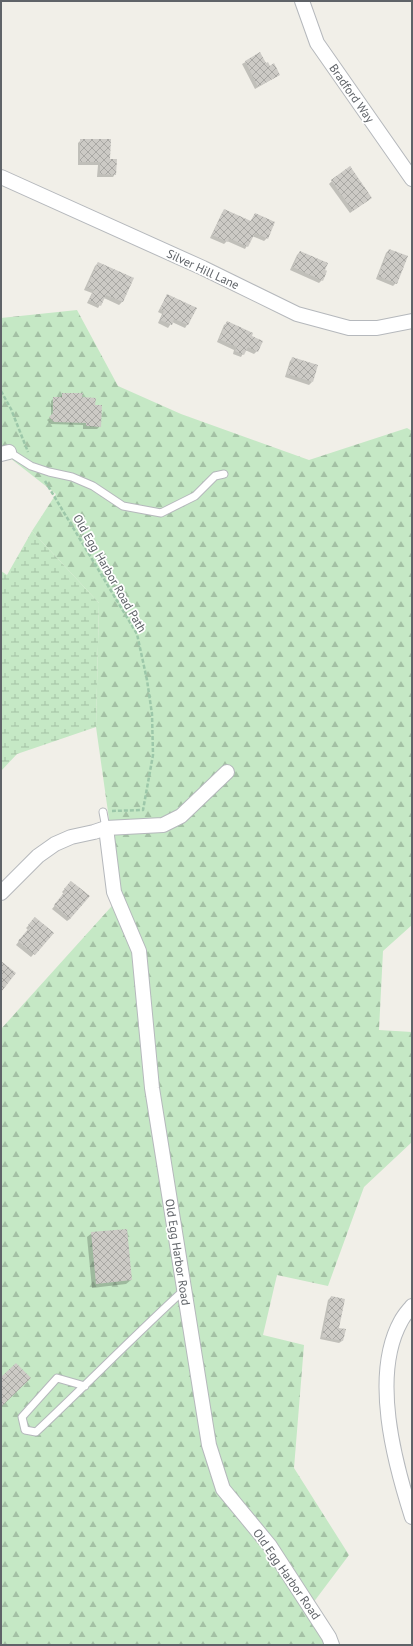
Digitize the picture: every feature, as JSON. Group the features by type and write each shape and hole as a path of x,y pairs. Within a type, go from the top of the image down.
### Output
{"street":[{"name":"Bradford Way","path":"302,1 317,43 412,179"},
{"name":"Silver Hill Lane","path":"1,177 203,268 297,314 350,328 377,328 412,321"},
{"path":"1,893 38,856 55,844 71,837 106,828 163,825 181,816 227,772"},
{"name":"Old Egg Harbor Road","path":"106,828 114,892 139,951 152,1088 209,1445 224,1490 270,1546 297,1586 332,1645"},
{"path":"412,1306 401,1320 392,1341 388,1358 387,1398 391,1441 412,1517"}],"lane":[{"path":"5,453 31,466 72,477 93,486 122,506 161,513 195,496 215,476 224,474"},
{"path":"103,812 106,828"},
{"path":"85,1386 57,1378 22,1417 25,1430 36,1432 85,1386 184,1289"}],"path":[{"name":"Old Egg Harbor Road Path","path":"1,391 28,452 137,634 147,680 152,714 153,755 143,810 103,812"}],"green space":[{"path":"77,310 118,386 181,414 309,460 407,428 412,431 412,925 383,951 379,1030 412,1032 412,1142 364,1187 328,1286 277,1275 263,1335 304,1345 294,1468 349,1555 310,1607 328,1645 1,1645 1,1029 120,897 96,727 99,603 32,531 56,494 1,451 1,318"},
{"path":"32,531 99,603 96,727 17,754 1,771 1,571 7,575"}],"building":[{"path":"260,52 266,63 268,62 270,66 274,63 280,75 258,87 245,61"},
{"path":"80,139 111,139 110,159 117,159 116,175 100,174 100,162 80,162"},
{"path":"350,166 372,198 353,211 331,180"},
{"path":"224,209 251,221 255,213 275,222 268,239 255,233 248,247 229,238 228,242 212,235"},
{"path":"389,249 408,256 397,284 378,276"},
{"path":"300,251 328,263 323,281 293,267"},
{"path":"98,262 134,278 123,302 106,295 101,306 89,300 94,290 87,287"},
{"path":"167,294 197,308 188,325 174,319 172,325 160,320 164,311 160,309"},
{"path":"227,321 253,333 252,336 263,341 258,352 248,347 244,355 235,351 237,347 219,339"},
{"path":"292,357 318,365 313,382 287,374"},
{"path":"62,393 83,393 82,397 96,398 95,405 102,405 101,427 86,426 86,423 54,422 49,417 53,413 53,397 62,397"},
{"path":"71,881 90,896 70,919 54,905"},
{"path":"35,917 54,933 35,955 18,941 30,927 28,925"},
{"path":"1,961 16,973 1,992"},
{"path":"127,1229 132,1280 96,1284 91,1232"},
{"path":"331,1296 345,1299 339,1328 346,1329 343,1341 322,1337"},
{"path":"16,1363 31,1378 1,1407 1,1377"}]}
